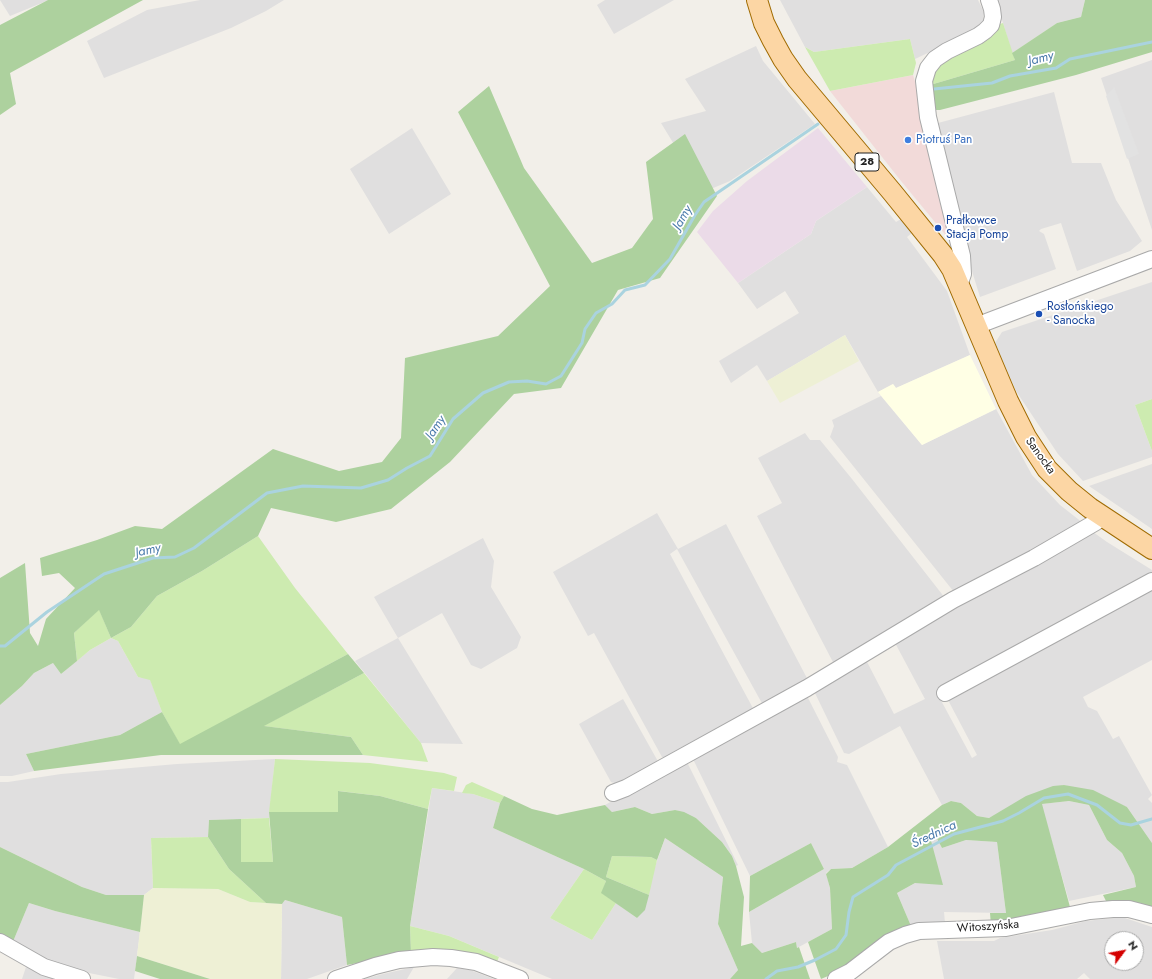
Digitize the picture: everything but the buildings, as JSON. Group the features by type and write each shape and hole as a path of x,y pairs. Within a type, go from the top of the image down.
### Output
{"main road":[{"name":"28","path":"757,0 764,23 783,59 797,79 943,254 952,269 976,326"},
{"name":"Sanocka","path":"976,326 1000,385 1020,425 1047,469 1069,491 1152,549"}],"street":[{"path":"959,285 963,274 962,256 928,117 924,81 928,68 935,59 947,51 978,36 991,25 993,17 992,9 988,0"},
{"path":"976,326 1152,259"},
{"path":"613,793 638,781 803,690 953,600 1034,558 1096,522 1103,516"},
{"path":"945,693 1152,581"},
{"name":"Witoszyńska","path":"836,979 850,972 888,942 919,931 1006,928 1090,911 1113,909 1129,909 1152,915"},
{"path":"0,942 44,967 82,979"},
{"path":"336,979 399,960 433,957 476,962 520,979"}],"shaded area":[{"path":"0,0 49,0 10,16"},
{"path":"200,0 284,0 266,11 231,28 104,78 87,41 147,10"},
{"path":"605,0 674,0 614,34 597,5"},
{"path":"780,0 978,0 984,12 983,24 968,34 915,59 910,39 814,52 805,47"},
{"path":"996,0 1085,0 1081,17 1057,23 1012,53"},
{"path":"756,46 763,61 815,124 730,181 694,196 694,177 661,123 706,111 685,79"},
{"path":"1152,60 1152,230 1101,78"},
{"path":"913,75 923,108 953,244 830,91"},
{"path":"1114,87 1139,154 1127,159 1106,96"},
{"path":"1054,92 1072,163 1101,163 1116,200 1142,241 1130,251 1077,271 1061,223 1041,229 1039,231 1044,234 1056,269 980,297 967,255 938,123"},
{"path":"412,128 451,194 389,234 350,169"},
{"path":"818,128 867,187 816,221 811,234 738,283 697,232 713,211 747,181"},
{"path":"867,187 896,222 901,219 912,233 907,237 947,291 970,355 896,388 893,384 878,392 845,335 767,381 757,365 731,383 719,361 799,313 785,291 757,309 738,283 811,234 816,221"},
{"path":"1152,282 1152,399 1135,405 1152,451 1152,457 1083,481 1058,454 1016,391 995,343 1002,332"},
{"path":"845,335 859,361 780,403 767,381"},
{"path":"970,355 996,409 922,445 878,392 893,384 896,388"},
{"path":"881,396 922,445 996,409 1032,475 1060,505 1083,523 954,592 830,437 834,426 832,420"},
{"path":"805,433 810,440 820,440 945,598 926,606 883,637 835,666 757,516 782,503 758,458"},
{"path":"1152,464 1152,529 1089,486"},
{"path":"657,513 678,549 726,524 809,682 764,707 677,549 670,554 755,712 668,760 662,757 594,633 588,636 553,572"},
{"path":"1093,532 1152,570 1152,577 965,676 956,677 941,686 942,689 937,693 972,758 977,755 948,700 965,692 970,684 1152,587 1152,660 1083,697 1088,707 1097,711 1113,739 1119,736 1152,795 1148,799 1152,803 1152,843 1127,807 1064,785 989,818 977,816 961,803 951,801 942,805 900,726 849,754 844,753 814,691 865,658 894,714 925,699 894,641"},
{"path":"483,538 494,561 491,587 521,637 517,648 481,669 471,665 442,613 398,638 374,597"},
{"path":"111,638 118,641 138,677 150,679 162,712 120,735 26,754 34,771 12,776 0,776 0,705 22,686 34,673 53,663 61,674 90,650"},
{"path":"398,638 463,744 421,743 355,661"},
{"path":"805,692 838,757 837,762 847,765 888,847 852,868 831,869 826,873 830,888 832,929 797,948 796,942 762,953 752,943 749,912 824,869 811,843 750,876 693,759"},
{"path":"623,699 660,765 622,785 611,782 579,724"},
{"path":"275,759 269,818 209,820 208,837 151,838 153,888 144,895 106,895 82,887 0,847 0,782 61,774 177,764"},
{"path":"686,760 738,865 736,866 732,856 722,842 696,818 675,810 652,814 635,807 612,812 605,805"},
{"path":"432,788 473,794 500,803 493,828 584,869 550,918 592,940 616,903 637,918 665,838 723,877 718,924 738,970 730,979 552,979 449,936 410,926"},
{"path":"1069,801 1089,805 1107,840 1122,853 1134,876 1136,887 1069,901 1041,804"},
{"path":"935,835 942,848 966,840 997,842 1006,913 944,912 945,923 911,926 897,893 915,883 930,837"},
{"path":"153,888 218,889 250,902 282,904 281,979 210,979 137,956 144,895"},
{"path":"285,900 342,917 347,965 307,979 281,979 282,904"},
{"path":"29,903 140,932 134,979 119,979 59,967 12,944"},
{"path":"1122,917 1152,927 1152,979 1090,979 1084,973 1077,979 944,979 937,941 994,941 1000,938 1052,930 1086,921"},
{"path":"26,967 56,979 22,979"},
{"path":"414,967 407,979 364,979 383,974"},
{"path":"457,968 470,970 494,979 447,979"}],"green space":[{"path":"48,0 143,0 10,73 16,104 0,115 0,25"},
{"path":"1085,0 1152,0 1152,52 1076,75 940,110 935,110 930,85 1015,60 1012,53 1057,23 1081,17"},
{"path":"1003,23 1015,60 930,85 935,110 930,107 928,102 927,85 928,77 935,64 947,54 987,36 994,26"},
{"path":"910,39 916,63 913,75 830,91 805,47 814,52"},
{"path":"489,86 524,168 592,263 632,248 653,219 646,162 685,134 717,196 660,278 618,290 561,388 514,394 450,462 391,509 336,522 271,508 258,536 202,571 157,596 131,627 111,638 99,610 74,633 77,661 61,674 53,663 34,673 22,686 0,705 0,578 25,563 30,633 38,646 46,619 75,588 59,573 42,576 40,558 135,526 162,529 273,449 339,471 382,462 401,438 405,358 498,336 550,286 458,112"},
{"path":"1152,399 1152,451 1135,405"},
{"path":"258,536 295,588 348,654 180,745 162,712 150,680 138,677 118,641 111,638 131,627 157,596 202,571"},
{"path":"99,609 111,638 90,650 77,661 74,633"},
{"path":"348,654 364,673 264,726 351,737 363,755 161,755 34,771 26,754 120,735 162,712 180,744"},
{"path":"364,673 421,743 428,762 363,755 351,737 263,726"},
{"path":"275,759 370,763 444,773 457,777 454,791 432,788 428,809 380,796 339,791 339,812 269,812"},
{"path":"472,782 504,796 500,803 473,794 462,793 466,785"},
{"path":"1064,785 1093,790 1127,807 1152,843 1152,910 1107,903 1103,895 1136,887 1134,876 1122,853 1107,840 1089,805 1069,801 1042,804 1070,907 991,925 990,913 1006,913 997,842 966,840 942,848 935,835 930,837 943,885 915,883 897,893 911,926 842,970 821,979 808,942 832,929 830,888 826,874 831,869 852,868 888,847 942,805 951,801 961,803 977,816 989,818 1026,796 1053,786"},
{"path":"338,791 380,796 428,809 410,926 411,953 347,965 342,917 285,900 282,904 266,903 229,869 208,837 209,820 241,819 241,862 273,862 269,812 338,812"},
{"path":"504,796 532,809 557,815 605,805 612,812 635,807 652,814 675,810 684,812 696,818 722,842 732,856 736,866 744,897 741,946 752,943 762,953 796,942 810,979 730,979 738,970 718,924 723,877 665,838 657,860 651,857 612,856 606,877 649,895 645,910 637,918 601,893 606,881 584,869 493,828 500,803"},
{"path":"269,818 273,862 241,862 241,819"},
{"path":"208,837 229,869 266,903 250,902 218,889 153,888 151,838"},
{"path":"811,843 824,869 749,912 750,876"},
{"path":"0,847 82,887 106,895 144,895 140,932 29,903 12,944 0,936"},
{"path":"612,856 651,857 657,860 649,895 606,877"},
{"path":"584,869 606,881 602,893 616,903 592,940 550,918"},
{"path":"410,926 449,936 499,957 496,964 411,953"},
{"path":"137,956 210,979 160,979 135,971"}],"waterway":[{"name":"Jamy","path":"934,89 992,83 1010,76 1056,68 1070,59 1152,42"},
{"name":"Jamy","path":"0,646 5,646 47,612 104,574 153,558 175,557 194,548 267,493 303,486 361,488 388,480 430,456 453,419 483,393 509,382 527,381 546,384 561,376 582,343 585,329 596,313 612,304 625,290 645,285 670,259 704,202 818,124"},
{"name":"Średnica","path":"766,979 777,971 798,967 836,949 846,935 849,912 853,897 888,875 896,865 954,834 1003,821 1044,798 1068,794 1097,805 1120,823 1131,825 1152,819"}],"place":[{"name":"Piotruś Pan","path":"908,140"},
{"name":"Prałkowce Stacja Pomp","path":"938,228"},
{"name":"Rosłońskiego - Sanocka","path":"1039,314"}]}
